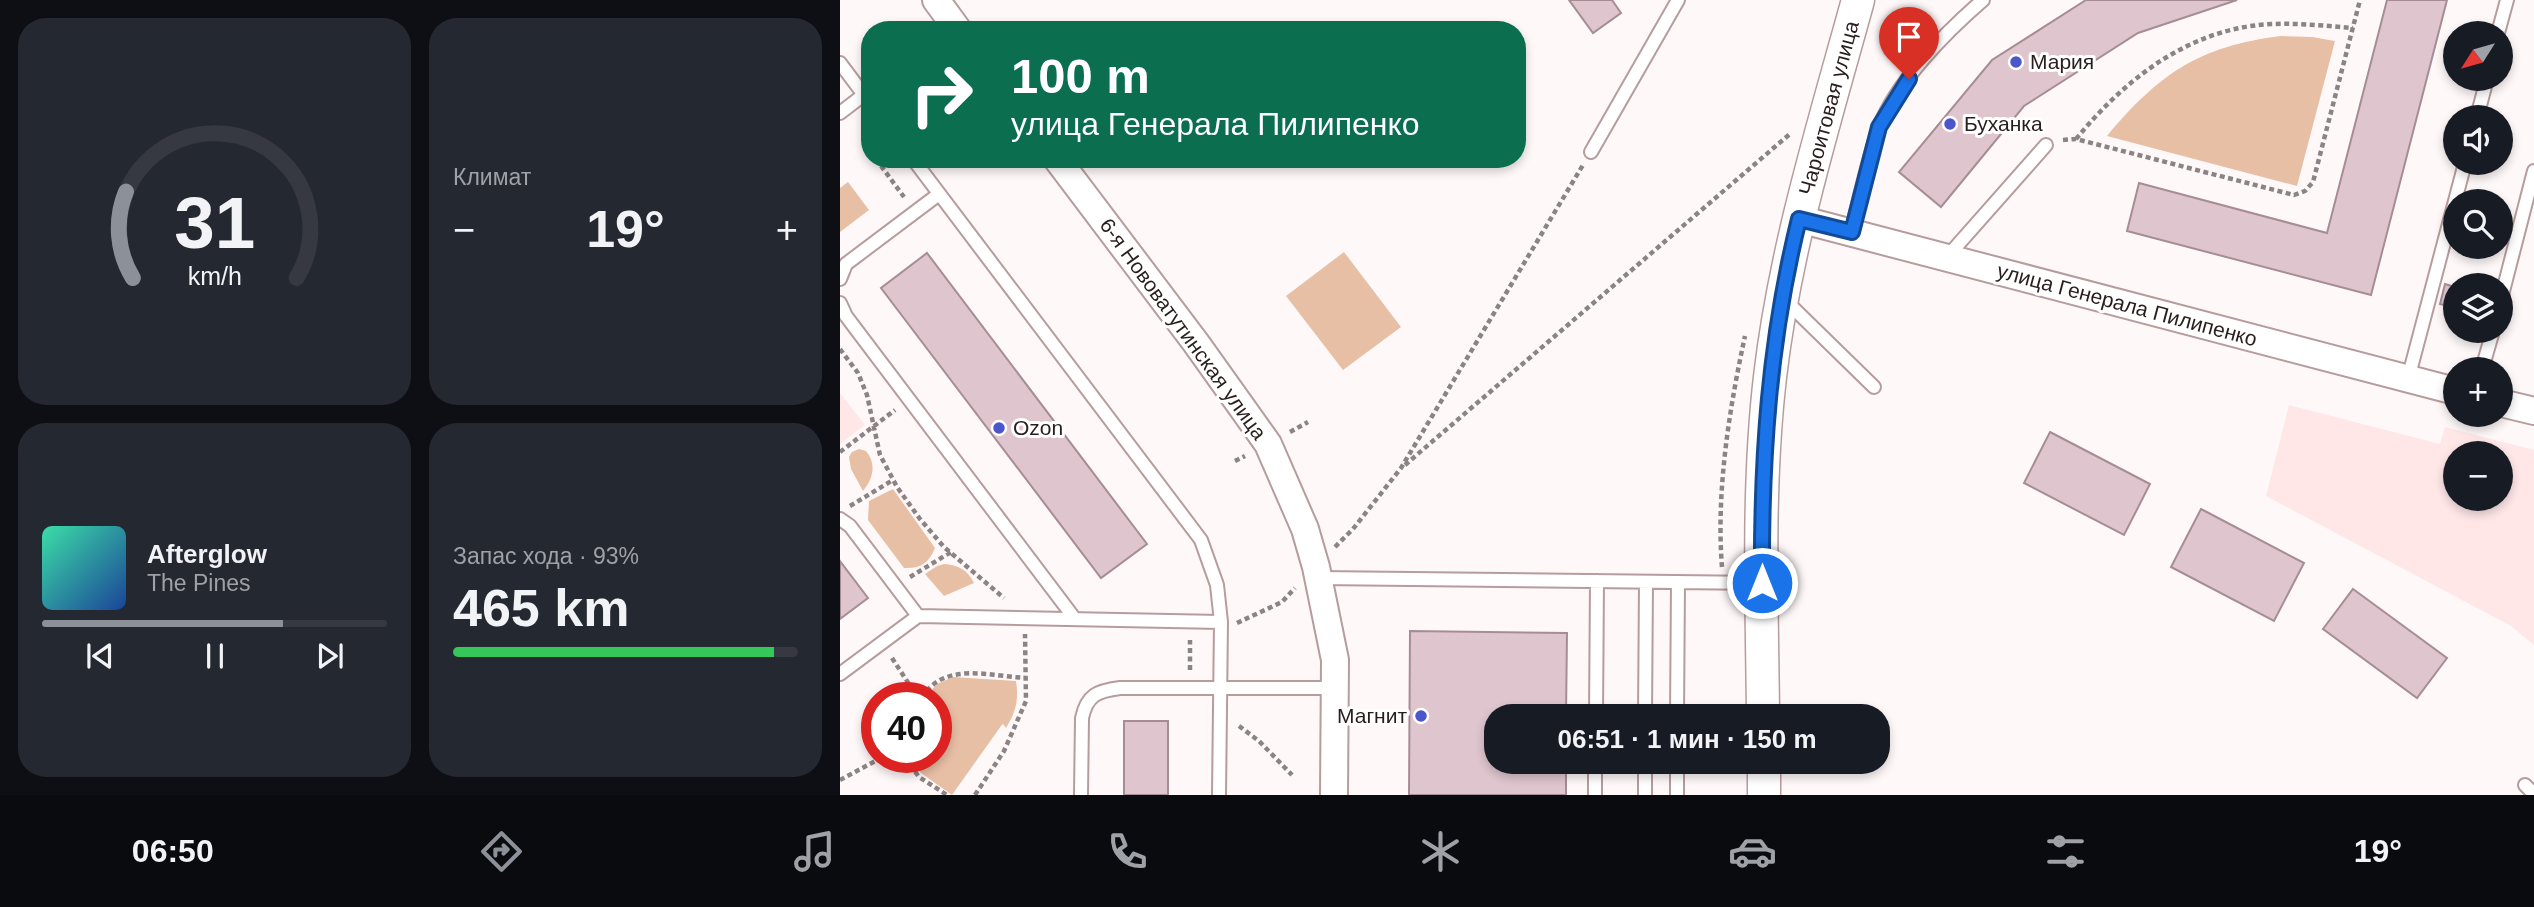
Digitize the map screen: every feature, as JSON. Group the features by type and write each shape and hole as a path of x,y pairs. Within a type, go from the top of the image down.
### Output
{"street":[{"path":"936,0 950,21"},
{"name":"Чароитовая улица","path":"1763,704 1763,443 1770,376 1782,298 1799,219 1858,0"},
{"name":"6-я Нововатутинская улица","path":"1064,168 1196,343 1268,444 1305,529 1335,660 1334,795"},
{"name":"улица Генерала Пилипенко","path":"1799,219 2443,388"},
{"path":"2513,406 2534,411"},
{"path":"1763,774 1764,795"}],"lane":[{"path":"1591,152 1678,0"},
{"path":"1852,232 1879,127 1920,64 1952,27 1983,0"},
{"path":"2501,21 2507,0"},
{"path":"840,64 861,88"},
{"path":"840,113 861,100"},
{"path":"1946,257 2046,145"},
{"path":"919,168 1201,540 1217,585 1221,621 1219,795"},
{"path":"2508,273 2534,171"},
{"path":"2408,379 2462,175"},
{"path":"840,279 846,264 939,194"},
{"path":"1782,298 1874,387"},
{"path":"840,303 846,316 1075,619"},
{"path":"840,519 850,526 918,616"},
{"path":"1318,578 1762,583"},
{"path":"1596,704 1597,581"},
{"path":"1645,704 1646,582"},
{"path":"1677,704 1678,582"},
{"path":"840,674 918,616 1221,621"},
{"path":"1081,795 1084,707 1101,690 1334,688"},
{"path":"1595,774 1595,795"},
{"path":"1645,774 1645,795"},
{"path":"1676,795 1677,774"}],"path":[{"path":"2353,28 2271,24 2235,29 2206,38 2152,65 2118,93 2076,139 2294,195 2300,194 2313,182 2353,28 2360,0"},
{"path":"1401,468 1797,128"},
{"path":"1353,529 1401,468 1591,152"},
{"path":"883,168 916,212"},
{"path":"840,349 858,373 867,395 880,455 919,519 1023,618 1026,701 1004,751 975,795"},
{"path":"840,452 909,400"},
{"path":"840,512 893,480"},
{"path":"895,586 951,552"},
{"path":"1221,621 1240,623 1282,602"},
{"path":"1190,688 1191,621"},
{"path":"882,643 909,682"},
{"path":"935,682 953,674 1026,678"},
{"path":"1220,713 1259,741 1292,775"},
{"path":"840,780 861,769"},
{"path":"917,773 947,795"}],"shaded area":[{"path":"2281,36 2335,41 2297,186 2107,136 2145,96 2183,66 2227,47"},
{"path":"848,182 869,210 840,232 840,188"},
{"path":"1344,252 1401,327 1343,370 1286,296"},
{"path":"840,393 865,425 840,444"},
{"path":"2289,405 2440,444 2445,427 2499,441 2443,441 2443,511 2513,511 2513,445 2534,450 2534,645 2511,626 2266,496"},
{"path":"859,449 866,451 873,466 869,482 863,491 851,469 849,457"},
{"path":"893,489 935,548 930,558 919,566 904,568 868,520 869,501"},
{"path":"944,564 962,569 974,583 944,596 925,574"},
{"path":"953,677 1016,681 1017,700 1006,728 1003,724 1001,726 952,795 921,773 952,773 952,682 942,682"}],"building":[{"path":"1569,0 1612,0 1621,13 1593,33"},
{"path":"2086,0 2237,0 2138,33 2024,106 1941,207 1899,172 1992,60"},
{"path":"2387,0 2447,0 2371,295 2127,231 2139,183 2327,233"},
{"path":"927,253 1147,544 1101,578 881,288"},
{"path":"2050,432 2150,484 2124,535 2024,483"},
{"path":"2201,509 2304,563 2274,621 2171,567"},
{"path":"840,561 868,598 840,619"},
{"path":"2353,589 2447,658 2417,698 2323,629"},
{"path":"1410,631 1567,633 1566,704 1484,704 1484,774 1566,774 1566,795 1409,795"},
{"path":"1124,721 1168,721 1168,795 1124,795"}],"place":[{"name":"Мария","path":"2016,62"},
{"name":"Буханка","path":"1950,124"},
{"name":"Ozon","path":"999,428"},
{"name":"Магнит","path":"1421,716"}],"route":[{"path":"1762,583 1763,443 1782,298 1799,219 1852,232 1879,127 1909,79"}]}
